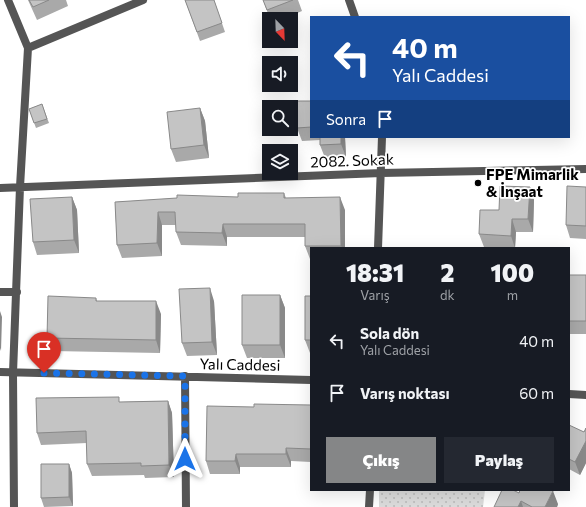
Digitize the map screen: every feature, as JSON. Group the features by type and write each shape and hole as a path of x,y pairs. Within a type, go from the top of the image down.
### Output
{"street":[{"path":"8,0 28,48 20,187 13,373 14,507"},
{"path":"28,48 144,0"},
{"path":"349,0 355,16"},
{"path":"378,247 382,138"},
{"name":"2082. Sokak","path":"0,188 381,173 586,169"},
{"path":"0,292 17,292"},
{"name":"Yalı Caddesi","path":"0,372 310,380"},
{"path":"185,376 186,507"},
{"path":"570,394 586,395"},
{"path":"369,507 370,491"}],"shaded area":[{"path":"379,491 485,491 483,507 379,507"}],"building":[{"path":"29,0 49,0 33,7"},
{"path":"185,0 214,0 222,23 197,32"},
{"path":"263,0 293,0 267,10"},
{"path":"298,101 310,101 310,127 298,128"},
{"path":"42,104 47,119 34,123 29,109"},
{"path":"200,108 204,145 171,149 167,112"},
{"path":"320,138 341,138 341,144 320,145"},
{"path":"500,186 530,187 528,219 512,219 511,236 479,234 480,210 499,210"},
{"path":"567,186 586,187 586,226 566,225"},
{"path":"238,193 284,193 284,198 340,197 341,246 305,246 305,224 223,224 222,233 176,232 175,212 158,212 157,243 117,245 115,202 177,198 177,195 238,197"},
{"path":"72,197 74,240 33,242 30,199"},
{"path":"570,275 586,275 586,321 570,321"},
{"path":"210,288 212,342 182,343 179,289"},
{"path":"242,295 280,295 280,345 242,345"},
{"path":"48,296 96,298 96,301 156,301 156,340 47,338"},
{"path":"305,296 310,296 310,340 305,340"},
{"path":"119,397 119,402 168,401 169,465 141,466 141,463 87,464 86,431 37,433 36,398"},
{"path":"254,404 310,405 310,449 286,448 286,454 236,454 235,461 206,461 207,406 254,407"},
{"path":"570,425 584,432 586,428 586,441 575,462 570,460"},
{"path":"41,464 69,464 69,497 41,498"},
{"path":"502,491 515,491 519,493 520,491 553,491 545,507 532,507 521,501 518,507 494,507"}],"place":[{"name":"FPE Mimarlik & İnşaat","path":"478,183"}],"route":[{"path":"44,373 185,376 185,459"}]}
